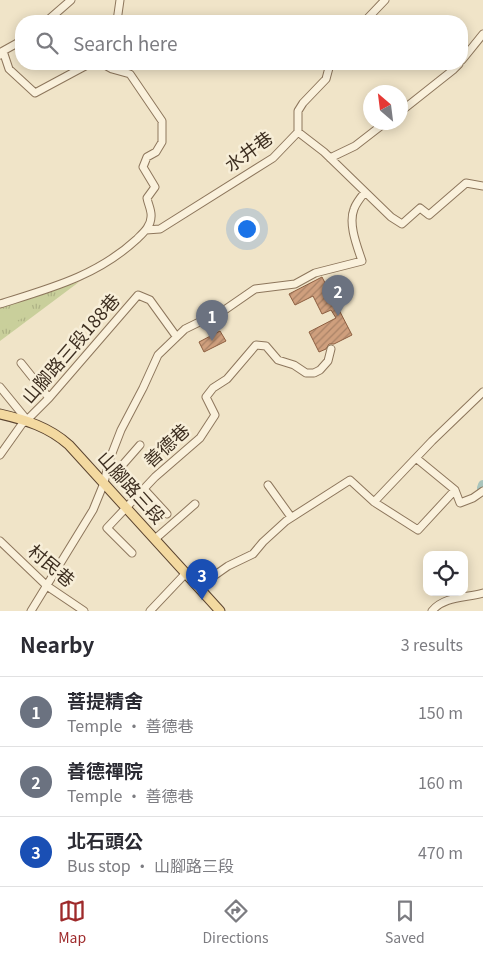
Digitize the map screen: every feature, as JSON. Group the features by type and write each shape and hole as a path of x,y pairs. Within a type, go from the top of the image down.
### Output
{"main road":[{"name":"山腳路三段","path":"0,414 27,420 57,434 127,506 220,611"}],"street":[{"path":"54,15 71,0"},
{"path":"118,15 120,0"},
{"path":"371,15 385,0"},
{"path":"468,53 483,34"},
{"path":"15,45 1,53 9,69 35,93 78,70"},
{"path":"116,70 130,74 162,121 162,142 156,152 147,157 143,167 155,187 147,198 151,217 146,230"},
{"name":"水井巷","path":"0,304 55,287 98,268 127,248 146,230 160,229 273,158 298,132 298,111 326,78 328,70"},
{"path":"408,106 453,70"},
{"path":"330,158 355,146 376,130"},
{"path":"298,132 330,158 391,217 402,224 420,208 429,215 466,183 483,186"},
{"path":"31,611 94,510 121,430 158,355 185,329 226,309 254,289 295,284 315,272 362,261 356,243 352,219 354,208 365,192"},
{"name":"山腳路三段188巷","path":"0,455 22,424 49,398 138,295 150,300 176,336"},
{"name":"善德巷","path":"132,553 107,528 144,489 200,438 216,415 206,396 213,388 227,379 256,345 266,346 278,360 294,365 306,373 314,373 320,370 328,362 331,350"},
{"path":"21,363 49,398"},
{"path":"0,387 27,420"},
{"path":"374,502 483,392"},
{"path":"109,461 119,469 140,445"},
{"path":"416,458 455,490 460,503 473,498 483,491"},
{"path":"198,587 228,566 253,554 263,542 291,517 350,480 374,502 418,530 455,490"},
{"path":"268,485 291,517"},
{"path":"144,489 167,514"},
{"path":"155,539 195,504"},
{"name":"村民巷","path":"0,541 47,586 84,611"},
{"path":"150,611 186,573"},
{"path":"432,611 442,602 483,593"}],"green space":[{"path":"79,282 0,341 0,306"},
{"path":"20,304 25,317 3,327 0,321 0,313"}],"building":[{"path":"322,277 352,335 334,344 329,344 326,349 319,352 309,332 336,318 331,310 322,314 313,296 295,305 289,294"},
{"path":"220,331 226,341 204,352 199,342"}],"place":[{"name":"善德禪院","path":"338,316"},
{"name":"菩提精舍","path":"212,341"},
{"name":"北石頭公","path":"202,600"}]}
